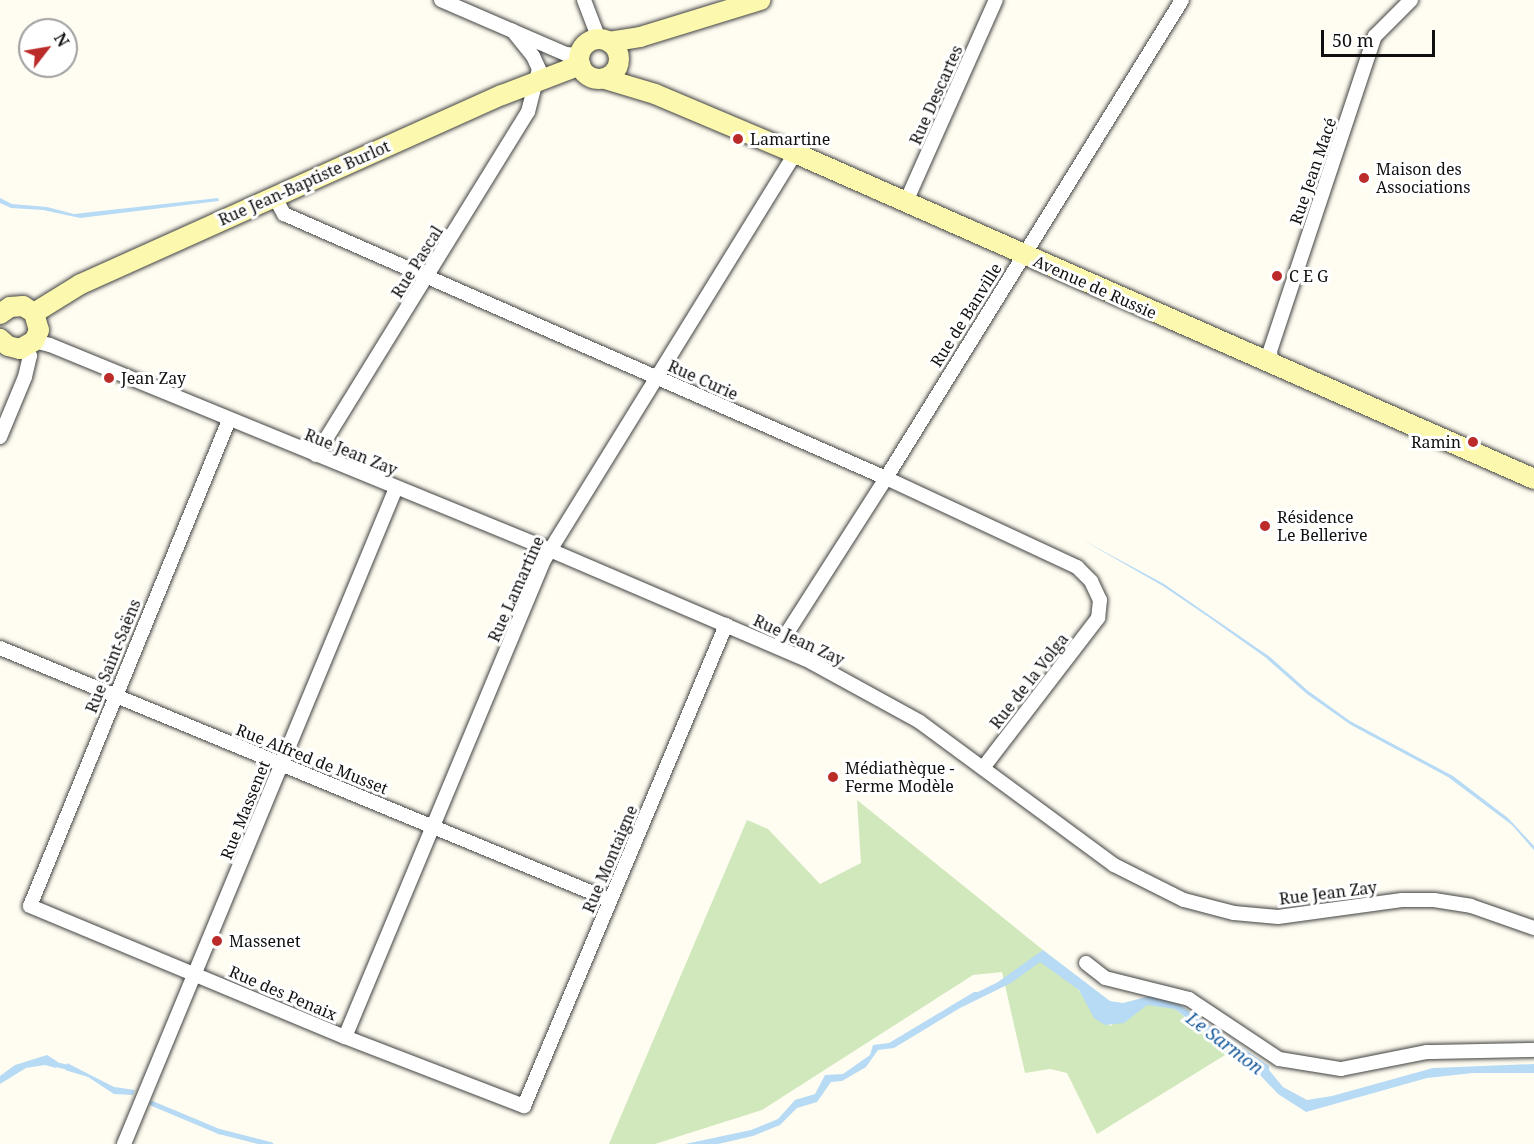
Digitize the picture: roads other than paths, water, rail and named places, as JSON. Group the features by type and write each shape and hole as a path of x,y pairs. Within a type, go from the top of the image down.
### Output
{"street":[{"path":"441,0 580,60 589,77 605,79 614,74 619,62 640,37"},
{"path":"584,0 604,40 616,49 619,62"},
{"path":"580,60 589,42 640,37 760,0"},
{"name":"Rue Descartes","path":"905,204 996,0"},
{"name":"Rue de Banville","path":"778,647 886,478 1182,0"},
{"name":"Rue Jean Macé","path":"1272,364 1270,351 1375,36 1411,0"},
{"path":"512,30 533,56 539,69 534,81"},
{"name":"Rue Jean-Baptiste Burlot","path":"34,313 81,284 580,60"},
{"name":"Avenue de Russie","path":"619,62 623,71 655,94"},
{"name":"Avenue de Russie","path":"605,79 655,94 795,153 905,204 1534,479"},
{"name":"Rue Pascal","path":"316,455 528,112 534,81"},
{"name":"Rue Lamartine","path":"345,1037 550,550 795,153"},
{"name":"Rue Curie","path":"274,196 284,214 886,478 1077,567 1091,581 1096,590 1100,600 1098,613"},
{"path":"0,314 16,305 34,313 39,330 30,344 25,378 0,437"},
{"path":"0,339 14,348 30,344"},
{"name":"Rue Jean Zay","path":"30,344 52,346 550,550 778,647 860,686 910,716 1114,865 1184,900 1234,913 1278,917 1402,900 1434,900 1471,906 1534,928"},
{"name":"Rue Saint-Saëns","path":"30,906 114,695 229,420"},
{"name":"Rue Massenet","path":"124,1144 396,488"},
{"name":"Rue de la Volga","path":"982,768 1071,656 1098,618 1098,613"},
{"name":"Rue Montaigne","path":"524,1107 726,625"},
{"name":"Rue Alfred de Musset","path":"0,648 610,900"},
{"name":"Rue des Penaix","path":"30,906 345,1037 524,1107"},
{"path":"1086,963 1113,980 1189,999 1279,1059 1341,1069 1427,1052 1534,1050"}],"water":[{"path":"0,198 12,204 47,207 74,214 218,198 219,201 80,218 43,210 11,208 0,203"},
{"path":"1081,539 1164,584 1270,657 1307,690 1350,721 1453,776 1508,818 1534,846 1534,850 1512,825 1448,777 1351,725 1307,694 1265,657 1210,618 1163,586"},
{"path":"1043,950 1110,1001 1123,1003 1150,996 1180,1005 1269,1066 1269,1070 1283,1087 1307,1100 1332,1096 1433,1068 1534,1064 1534,1073 1473,1073 1427,1078 1306,1112 1278,1094 1261,1076 1175,1009 1147,1005 1124,1023 1105,1025 1094,1018 1079,990 1040,962 1011,983 960,1008 894,1048 878,1050 866,1067 842,1081 831,1082 817,1102 797,1108 780,1125 753,1136 718,1144 685,1144 751,1130 778,1119 795,1100 815,1094 825,1075 843,1074 870,1055 873,1045 889,1043 974,992 998,982"},
{"path":"47,1055 58,1062 56,1068 45,1065 26,1068 0,1084 0,1076 15,1065"},
{"path":"67,1063 114,1087 135,1090 133,1095 114,1094 88,1077 65,1070"}],"waterway":[{"name":"Le Sarmon","path":"51,1063 69,1067"},
{"name":"Le Sarmon","path":"152,1103 219,1131 270,1144"}],"place":[{"name":"Lamartine","path":"738,139"},
{"name":"Maison des Associations","path":"1364,178"},
{"name":"C E G","path":"1277,276"},
{"name":"Jean Zay","path":"109,378"},
{"name":"Ramin","path":"1473,442"},
{"name":"Résidence Le Bellerive","path":"1265,526"},
{"name":"Médiathèque - Ferme Modèle","path":"833,777"},
{"name":"Massenet","path":"217,941"}]}
